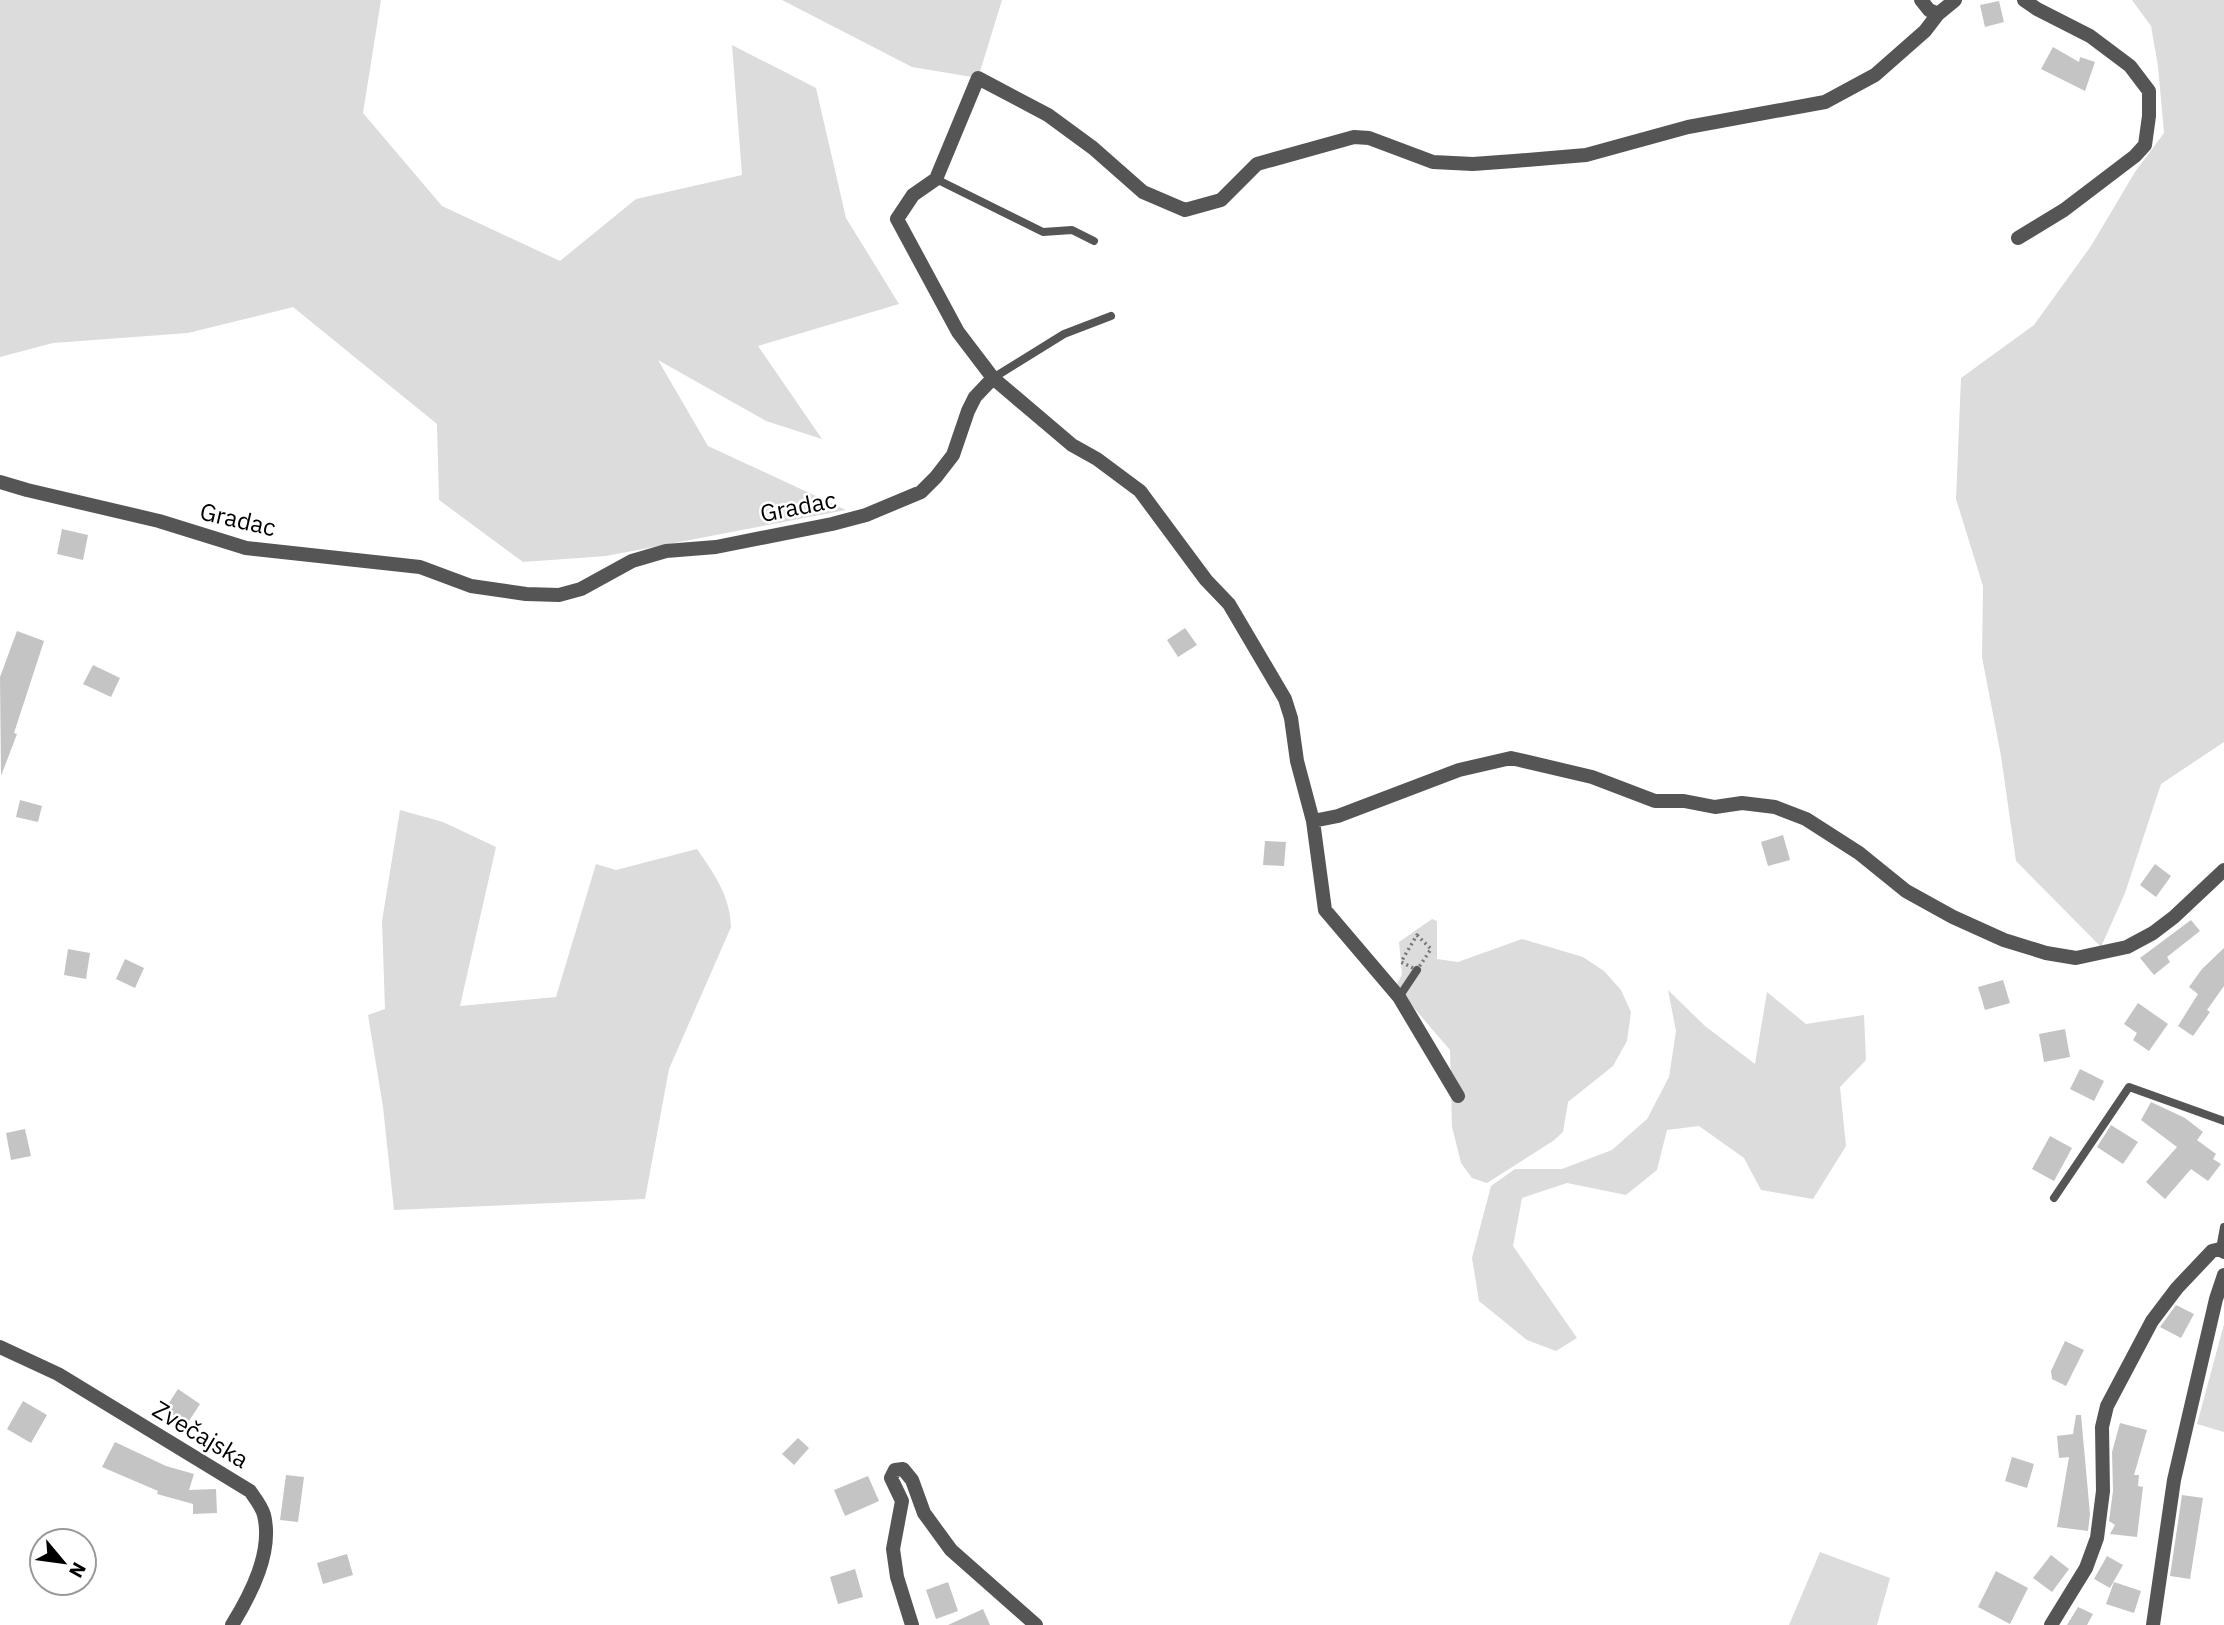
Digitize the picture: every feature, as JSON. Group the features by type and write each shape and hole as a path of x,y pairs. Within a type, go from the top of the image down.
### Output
{"street":[{"path":"1921,0 1929,10 1938,15"},
{"path":"1458,1096 1399,997 1325,910 1313,821 1297,761 1291,718 1285,699 1229,604 1206,580 1140,491 1097,459 1072,445 993,378 958,332 897,219 914,195 936,179 978,78 1048,115 1093,148 1143,192 1185,210 1221,200 1257,164 1354,137 1369,138 1433,162 1526,160 1586,155 1688,127 1825,102 1875,75 1925,32 1938,15 1955,0"},
{"path":"2018,238 2064,209 2135,156 2145,145 2150,116 2149,91 2130,66 2090,36 2024,0"},
{"name":"Gradac","path":"0,482 159,521 246,548 419,567 471,586 526,594 559,595 581,589 632,561 666,551 716,547 832,524 921,492 953,455 975,397 993,378"},
{"path":"1313,821 1351,811 1459,770 1511,758 1592,777 1655,801 1684,801 1715,807 1742,803 1775,807 1806,818 1859,853 1906,891 1953,917 2015,943 2046,953 2076,958 2127,947 2153,933 2224,870"},
{"path":"2051,1625 2086,1568 2097,1538 2103,1491 2102,1427 2107,1406 2152,1321 2177,1288 2212,1251 2222,1250"},
{"path":"2153,1625 2174,1480 2224,1275"},
{"name":"Zvečajska","path":"0,1347 58,1374 250,1490 264,1513 266,1544 256,1578 232,1625"},
{"path":"912,1625 897,1577 892,1549 902,1501 891,1478 895,1470 903,1469 912,1480 925,1513 951,1550 1036,1625"}],"lane":[{"path":"936,179 1043,232 1072,230 1094,241"},
{"path":"993,378 1064,334 1111,316"},
{"path":"1399,997 1417,970"},
{"path":"2054,1198 2129,1087 2224,1121"},
{"path":"2222,1250 2224,1227"}],"path":[{"path":"1417,935 1431,949 1417,970 1401,962 1417,935"}],"shaded area":[{"path":"0,0 381,0 363,113 442,206 560,261 636,199 742,175 732,45 816,88 846,218 899,304 758,346 822,439 766,421 658,360 708,446 846,510 606,556 523,562 439,500 437,424 293,307 188,333 53,343 0,357"},
{"path":"782,0 1002,0 978,78 912,67"},
{"path":"2132,0 2224,0 2224,742 2161,784 2125,893 2101,947 2016,861 2001,756 1982,657 1983,586 1956,499 1961,378 2034,325 2091,246 2135,172 2164,133 2158,66 2151,26"},
{"path":"400,810 443,822 496,847 460,1006 556,997 596,864 616,870 697,849 710,868 725,896 731,927 669,1069 645,1199 394,1210 383,1107 368,1015 385,1009 382,921"},
{"path":"1432,919 1437,921 1437,959 1458,962 1522,939 1583,957 1604,971 1621,990 1631,1012 1627,1041 1613,1066 1568,1102 1563,1132 1487,1183 1472,1178 1461,1163 1452,1127 1450,1050 1396,987 1402,974 1399,942"},
{"path":"1668,990 1705,1026 1755,1064 1767,992 1806,1024 1864,1015 1866,1060 1840,1087 1846,1146 1813,1199 1761,1190 1744,1158 1699,1126 1667,1130 1657,1170 1626,1195 1567,1183 1522,1198 1513,1246 1577,1338 1556,1351 1527,1340 1479,1301 1472,1258 1491,1186 1515,1169 1562,1169 1612,1150 1647,1119 1669,1077 1676,1031"},
{"path":"2224,1324 2224,1432 2197,1424"},
{"path":"1820,1552 1890,1578 1877,1625 1789,1625"}],"building":[{"path":"1999,1 2004,22 1985,27 1980,5"},
{"path":"2053,47 2079,62 2080,57 2095,62 2085,91 2041,69"},
{"path":"62,529 88,535 83,560 57,554"},
{"path":"1185,628 1197,645 1178,657 1167,640"},
{"path":"17,631 44,641 14,733 17,734 1,776 0,677"},
{"path":"93,665 120,678 111,697 83,684"},
{"path":"20,800 42,806 38,822 16,817"},
{"path":"1783,835 1790,860 1768,866 1761,842"},
{"path":"1265,841 1286,842 1284,866 1263,865"},
{"path":"2155,864 2171,876 2156,897 2140,885"},
{"path":"2191,920 2200,931 2167,957 2170,962 2154,975 2140,958"},
{"path":"2224,948 2224,986 2193,1036 2178,1026 2198,994 2189,987 2202,969"},
{"path":"68,949 90,953 86,979 64,975"},
{"path":"125,959 144,968 135,988 116,979"},
{"path":"2003,980 2010,1003 1985,1010 1978,987"},
{"path":"2138,1003 2168,1024 2149,1051 2133,1040 2137,1033 2124,1024"},
{"path":"2065,1029 2070,1057 2044,1062 2039,1034"},
{"path":"2080,1069 2104,1081 2094,1101 2070,1089"},
{"path":"2151,1102 2185,1118 2203,1132 2197,1140 2216,1154 2213,1159 2221,1164 2208,1181 2191,1169 2165,1199 2146,1182 2177,1147 2141,1120"},
{"path":"2111,1125 2138,1142 2123,1164 2097,1147"},
{"path":"25,1129 31,1156 11,1160 6,1133"},
{"path":"2050,1136 2072,1148 2054,1181 2032,1169"},
{"path":"2176,1305 2194,1314 2181,1338 2160,1327"},
{"path":"2065,1341 2084,1350 2066,1386 2052,1379 2051,1371"},
{"path":"178,1389 200,1404 187,1424 165,1409"},
{"path":"23,1401 47,1415 31,1443 7,1429"},
{"path":"2076,1415 2081,1415 2090,1514 2088,1531 2057,1527 2069,1457 2059,1458 2057,1436 2073,1434"},
{"path":"2120,1423 2147,1430 2134,1475 2139,1475 2138,1486 2143,1487 2137,1537 2110,1534 2115,1525 2109,1521 2113,1491 2112,1452"},
{"path":"798,1438 809,1448 794,1465 782,1454"},
{"path":"115,1442 166,1466 194,1474 189,1490 216,1489 217,1513 193,1514 193,1504 157,1494 158,1491 102,1467"},
{"path":"2012,1457 2034,1464 2027,1488 2005,1481"},
{"path":"286,1475 304,1477 298,1522 280,1520"},
{"path":"868,1476 879,1501 845,1516 834,1490"},
{"path":"2182,1495 2203,1498 2190,1579 2170,1576"},
{"path":"347,1554 353,1575 323,1584 317,1563"},
{"path":"2051,1555 2069,1569 2052,1592 2033,1578"},
{"path":"2107,1556 2123,1565 2110,1588 2094,1579"},
{"path":"855,1569 863,1597 838,1604 830,1577"},
{"path":"1996,1571 2028,1588 2010,1624 1978,1607"},
{"path":"948,1582 958,1611 936,1619 926,1590"},
{"path":"2114,1582 2141,1591 2134,1613 2106,1604"},
{"path":"2078,1607 2093,1614 2087,1625 2067,1625"},
{"path":"983,1609 990,1625 948,1625"}]}
